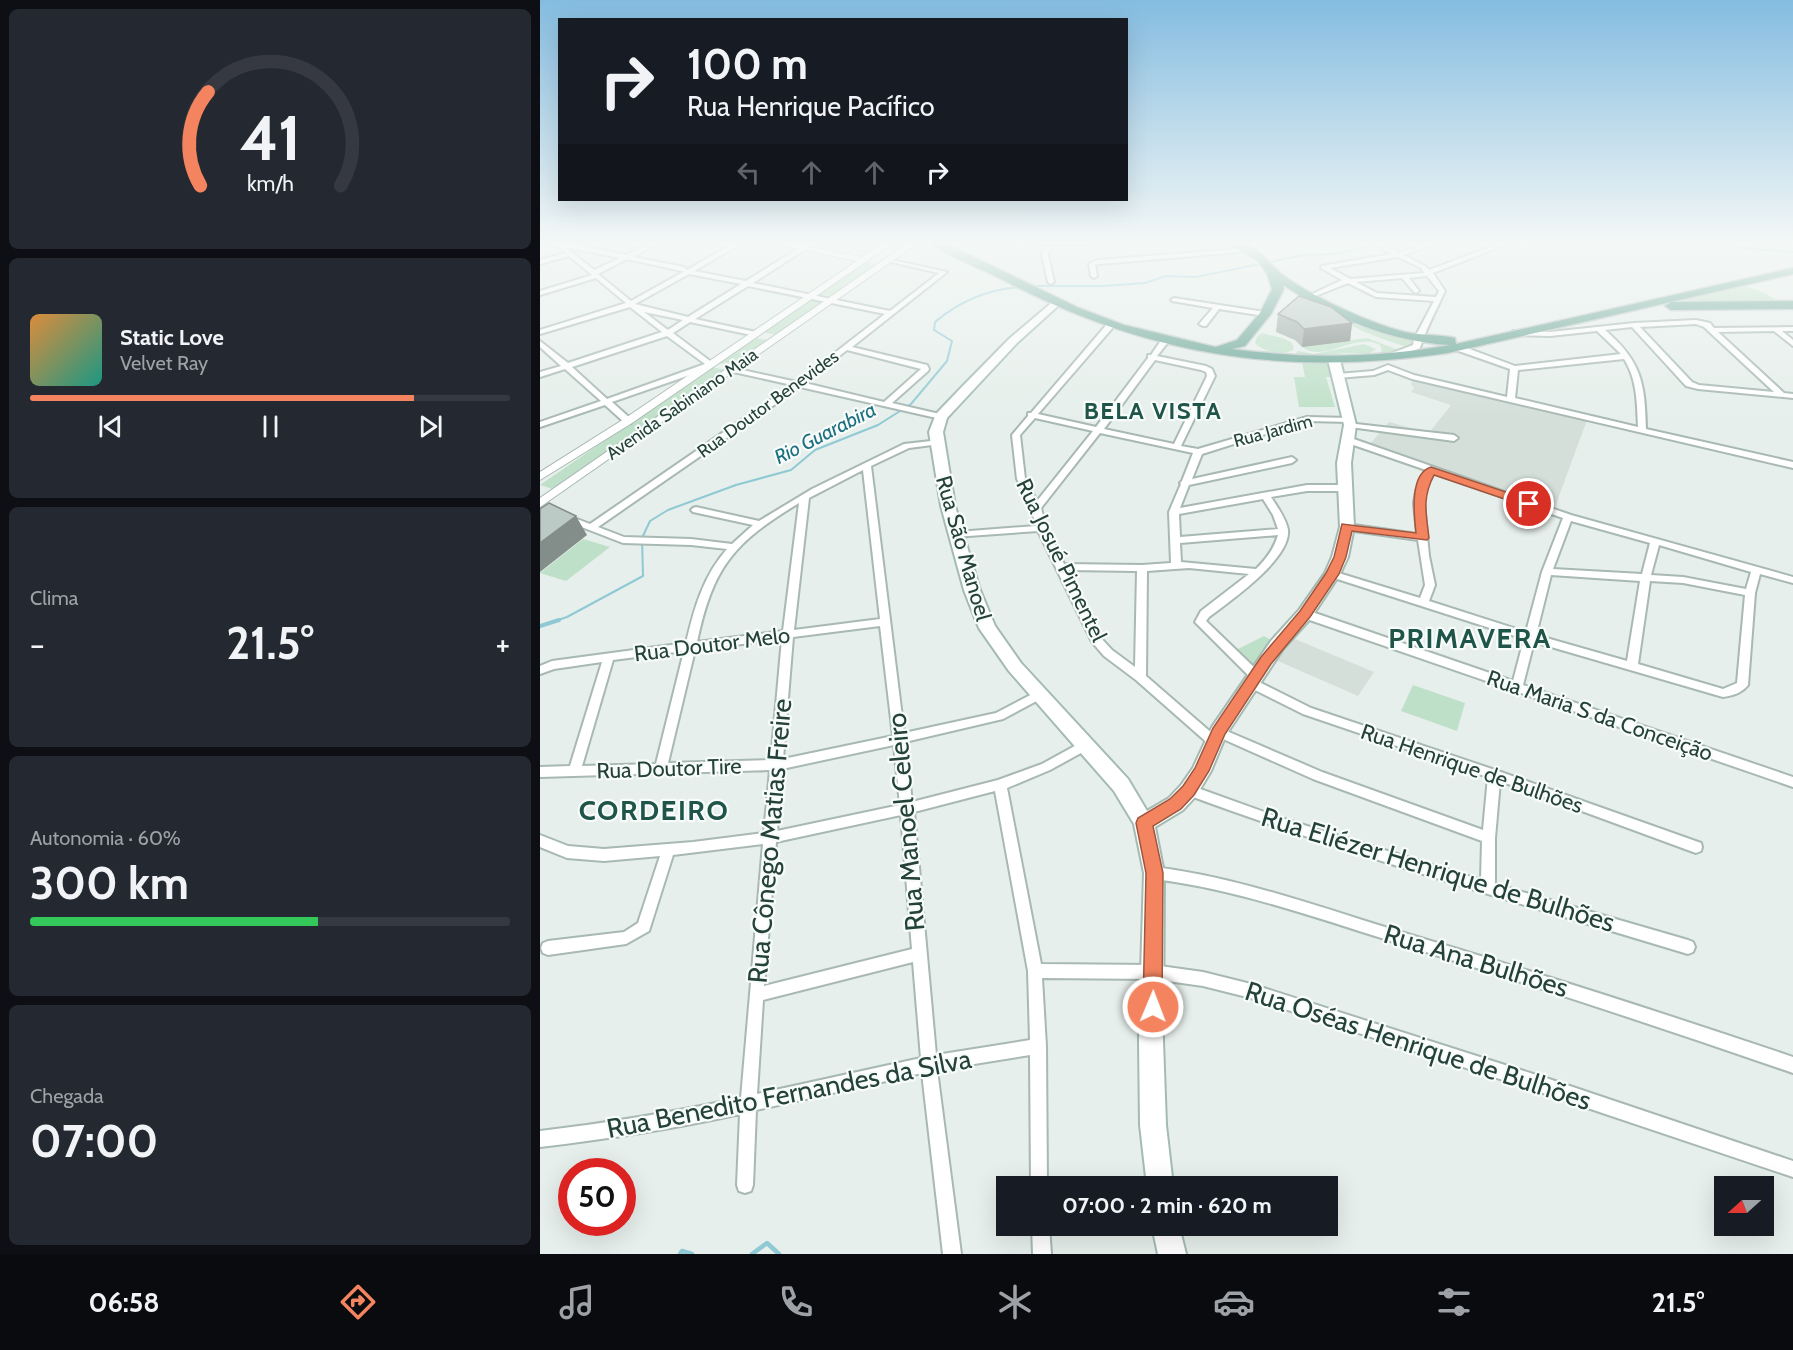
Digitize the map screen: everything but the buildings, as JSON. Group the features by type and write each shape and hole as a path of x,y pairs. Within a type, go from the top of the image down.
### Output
{"main road":[{"path":"941,417 1013,341 1056,302 1111,325 1165,341 1270,357 1334,360 1389,358 1456,347 1498,336"},
{"path":"1202,348 1238,345 1265,314 1272,302"},
{"path":"1322,302 1386,332 1418,339 1458,341 1514,333 1655,302"},
{"path":"1683,302 1708,306"},
{"path":"1633,307 1708,306 1735,302"},
{"path":"1144,823 1176,804 1189,790 1216,737 1277,645 1305,614 1332,574 1340,557 1347,527 1343,488 1349,423 1334,360"},
{"name":"Rua São Manoel","path":"941,417 936,432 943,481 972,590 987,628 1015,667 1121,784 1144,823 1154,873 1151,1041 1153,1125 1159,1176"},
{"path":"1168,1236 1172,1254"}],"street":[{"path":"626,302 708,365"},
{"path":"540,332 633,302"},
{"path":"540,375 668,333 719,302"},
{"name":"Avenida Sabiniano Maia","path":"540,477 628,421 801,302"},
{"name":"Avenida Sabiniano Maia","path":"540,503 829,302"},
{"path":"846,302 893,311"},
{"name":"Rua Doutor Benevides","path":"591,527 799,384 906,302"},
{"path":"1183,302 1265,314"},
{"path":"1389,358 1418,346 1418,339 1438,302"},
{"path":"629,304 688,321 753,334"},
{"path":"1203,324 1216,307"},
{"path":"1514,333 1550,334 1634,325 1700,322 1712,330 1781,394"},
{"name":"Rua Josué Pimentel","path":"1111,325 1016,435 1021,479 1036,508 1041,528 1101,646 1216,737 1489,838"},
{"path":"1634,325 1689,384 1698,387 1793,396"},
{"path":"1598,328 1627,356 1635,369 1640,384 1642,431"},
{"path":"1712,330 1793,328"},
{"path":"1775,329 1793,344"},
{"path":"1036,508 1099,431 1151,357 1165,341"},
{"path":"540,343 628,421"},
{"path":"1456,347 1514,368 1627,356"},
{"path":"847,348 921,366 925,369 886,404"},
{"path":"1151,357 1203,368 1209,371 1211,376 1177,446"},
{"path":"540,426 708,365"},
{"path":"1338,376 1368,374 1384,367 1392,367 1412,377 1511,398 1642,431 1793,465"},
{"path":"1511,398 1514,368"},
{"path":"732,369 941,417"},
{"path":"1031,415 1198,452 1174,512 1176,565"},
{"name":"Rua Jardim","path":"1198,452 1307,419 1454,438"},
{"path":"1348,440 1568,517 1793,580"},
{"path":"661,768 702,598 707,586 734,547 761,524 804,498 867,465 907,446 937,442"},
{"path":"1184,483 1292,460"},
{"name":"Rua Manoel Celeiro","path":"867,465 907,809 929,1064 951,1254"},
{"path":"1424,602 1430,585 1419,503 1420,491 1431,470"},
{"path":"1174,512 1307,488 1343,488"},
{"path":"1060,567 1142,568 1176,565 1257,572 1281,543 1283,532 1278,517 1266,497"},
{"name":"Rua Cônego Matias Freire","path":"745,1185 748,1105 770,838 788,635 804,498"},
{"path":"540,509 550,513"},
{"path":"696,510 761,524"},
{"path":"561,516 614,537 734,547"},
{"path":"1517,686 1528,636 1547,572 1568,517"},
{"path":"1347,527 1423,538"},
{"path":"957,535 1041,528"},
{"path":"1176,540 1283,532"},
{"path":"1632,665 1654,541"},
{"path":"1140,677 1142,568"},
{"path":"1332,574 1528,636 1723,693 1742,685 1750,593 1757,569"},
{"name":"Rua Henrique de Bulhões","path":"1257,572 1249,582 1204,614 1200,621 1254,679 1307,711 1494,774 1696,847"},
{"path":"1547,572 1683,580 1750,593"},
{"name":"Rua Maria S da Conceição","path":"1305,614 1793,782"},
{"name":"Rua Doutor Melo","path":"540,670 552,665 609,657 885,622"},
{"path":"575,770 609,657"},
{"name":"Rua Doutor Tire","path":"540,772 778,765 999,716 1040,694"},
{"path":"540,841 567,852 582,855 668,850 770,838 907,809 1000,785 1046,767 1086,745"},
{"path":"1488,888 1494,774"},
{"path":"1000,785 1035,971 1039,1176"},
{"name":"Rua Eliézer Henrique de Bulhões","path":"1189,790 1367,852 1688,947"},
{"path":"548,948 626,938 644,927 668,850"},
{"name":"Rua Ana Bulhões","path":"1154,873 1205,880 1462,956 1550,983 1793,1065"},
{"path":"757,995 919,954"},
{"name":"Rua Oséas Henrique de Bulhões","path":"1035,971 1153,972 1203,979 1251,990 1793,1169"},
{"name":"Rua Benedito Fernandes da Silva","path":"540,1139 610,1131 748,1105 929,1064 1038,1046"},
{"path":"1041,1236 1042,1254"}],"shaded area":[{"path":"1413,379 1587,420 1555,507 1370,444 1389,422 1429,433 1451,405 1411,392 1414,388 1411,384"},
{"path":"1290,637 1374,672 1358,696 1271,658"}],"green space":[{"path":"808,302 824,302 776,335 763,332"},
{"path":"1692,302 1756,302 1698,303"},
{"path":"1321,308 1358,326 1410,340 1414,344 1407,347 1373,335"},
{"path":"1262,333 1291,342 1293,350 1278,353 1263,349 1255,343 1257,337"},
{"path":"755,338 767,340 731,365 717,363"},
{"path":"1367,338 1401,351 1391,355 1376,355 1382,351 1380,345 1370,342 1350,344 1320,352 1302,347"},
{"path":"1364,344 1376,349 1368,354 1344,353 1309,357 1295,355 1298,351 1314,354"},
{"path":"1302,362 1330,363 1334,377 1326,377 1335,407 1299,407 1294,377 1305,377"},
{"path":"712,367 725,370 553,489 540,485"},
{"path":"583,539 610,547 566,581 540,573"},
{"path":"1264,636 1273,641 1254,669 1234,651"},
{"path":"1413,685 1465,703 1457,731 1401,711"}],"waterway":[{"name":"Rio Guarabira","path":"555,621 567,617 643,576 642,538 650,521 668,510 736,485 791,470 815,450 878,425 911,404 947,361 952,341 934,330 935,322 966,302"},
{"name":"Rio Guarabira","path":"540,626 559,620"},
{"name":"Rio Guarabira","path":"752,1254 767,1243 779,1254"},
{"name":"Rio Guarabira","path":"680,1254 682,1251 692,1254"}],"district":[{"name":"BELA VISTA","path":"1153,411"},
{"name":"PRIMAVERA","path":"1470,638"},
{"name":"CORDEIRO","path":"654,810"}],"route":[{"path":"1153,1007 1154,873 1144,823 1176,804 1189,790 1201,771 1218,732 1277,645 1305,614 1332,574 1340,557 1347,527 1423,538 1420,491 1431,470 1529,504"}]}
